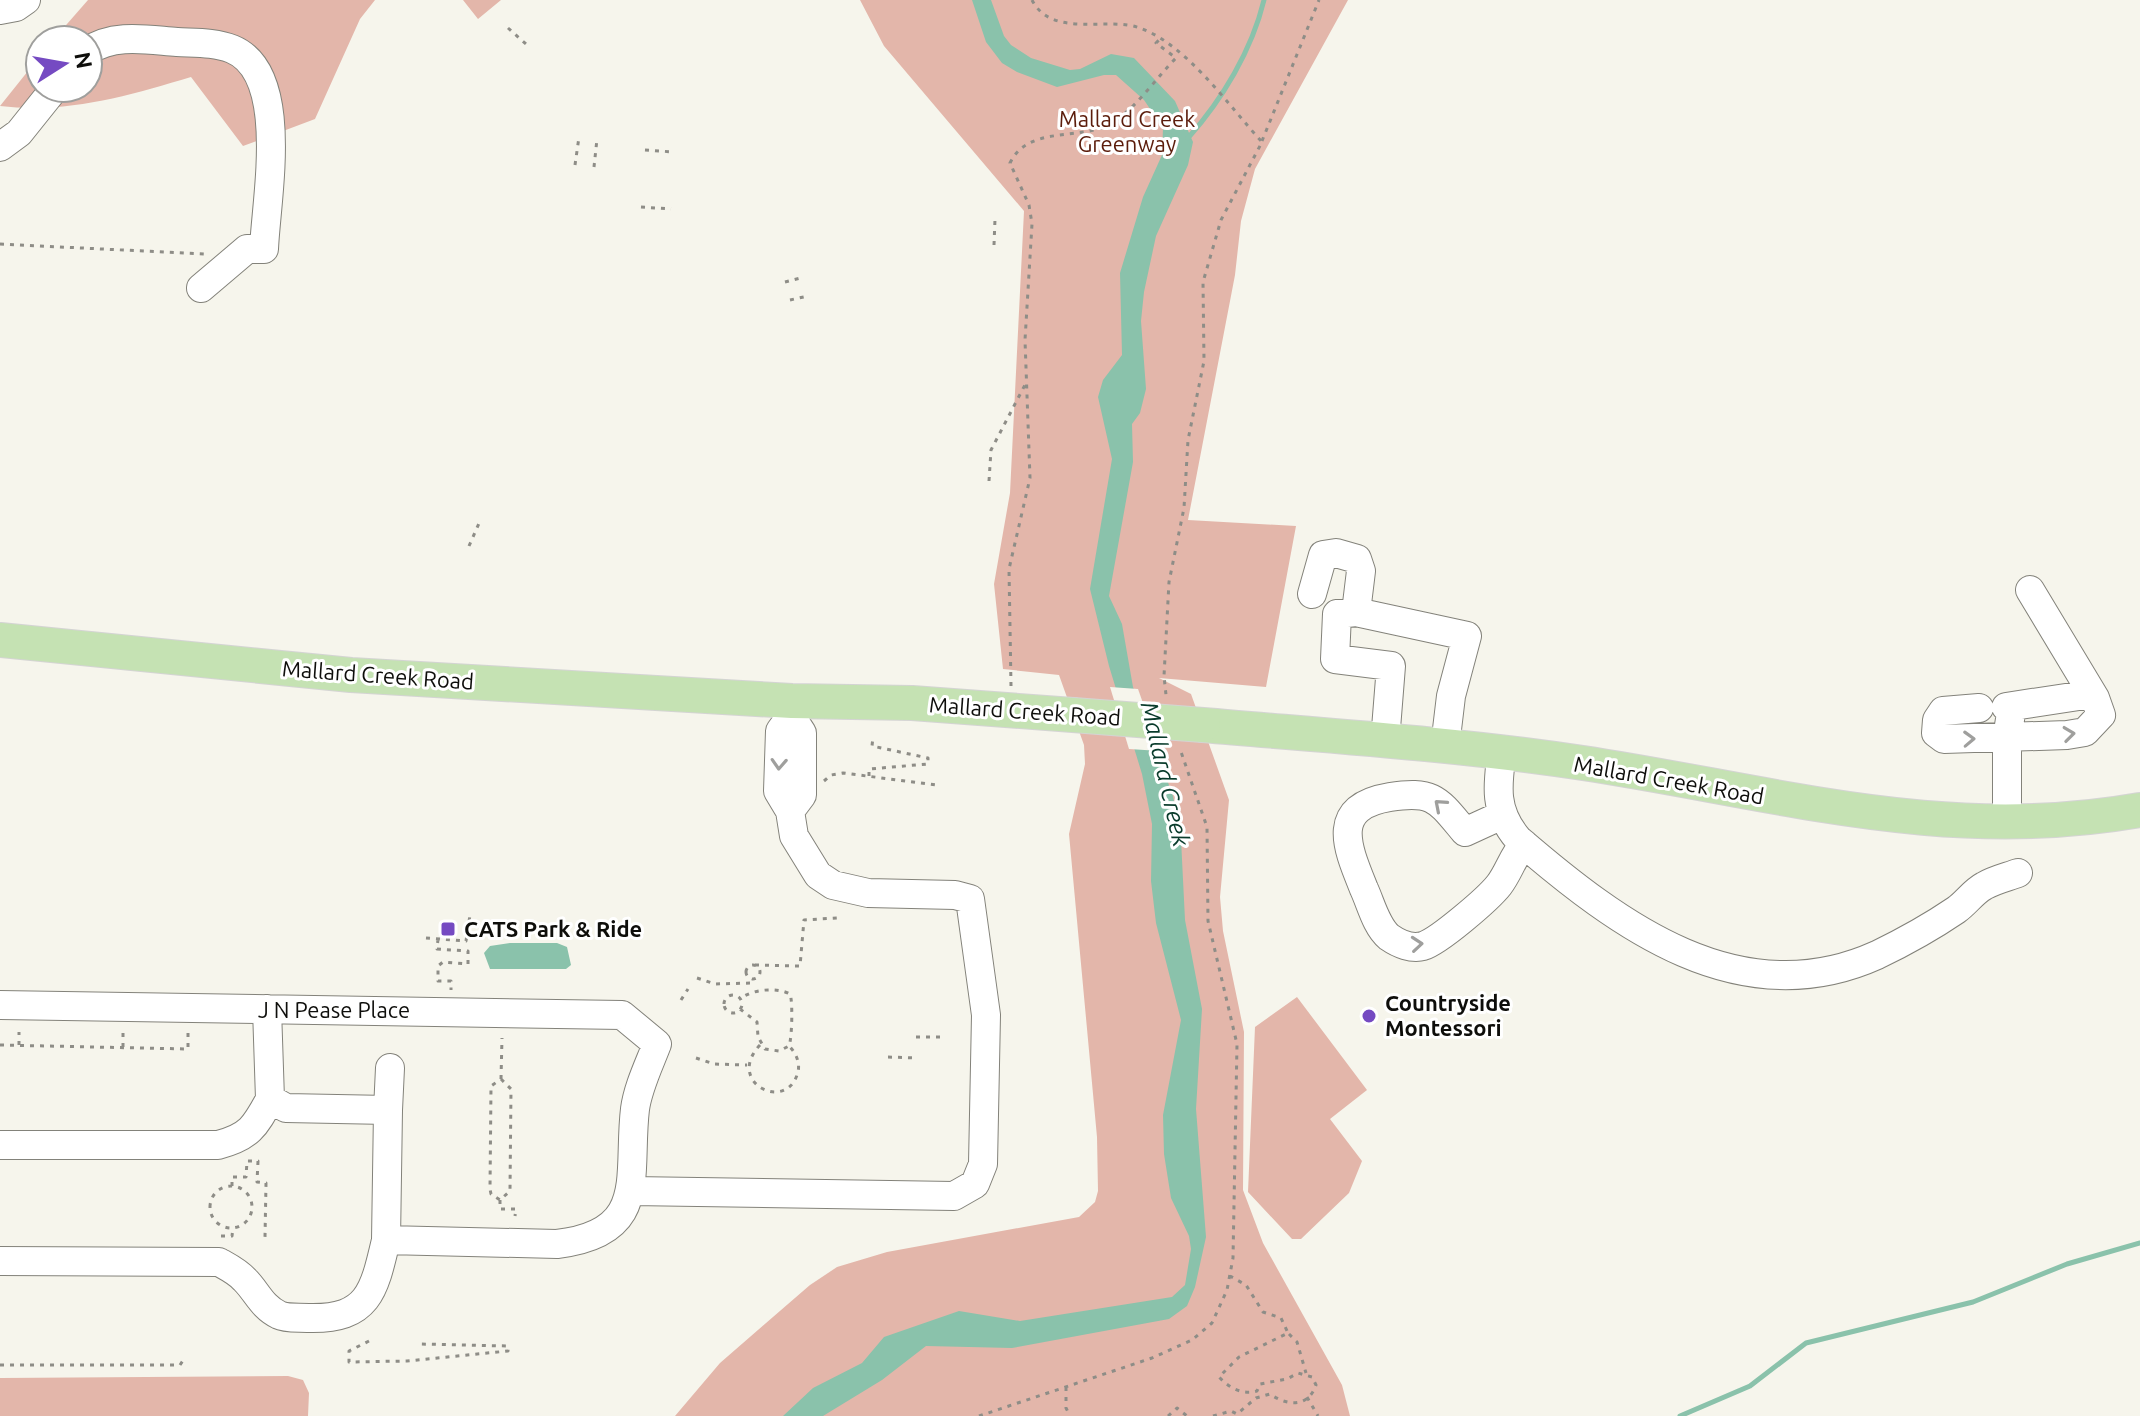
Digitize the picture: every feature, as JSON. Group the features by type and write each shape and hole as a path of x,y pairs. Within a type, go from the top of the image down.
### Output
{"main road":[{"name":"Mallard Creek Road","path":"0,640 351,675 791,708 912,703 1073,715 1191,734 1445,746 1644,773 1877,816 2007,823 2058,821 2140,810"}],"street":[{"path":"0,10 26,0"},
{"path":"104,43 122,39 209,43 234,50 253,65 266,85 271,112 264,249 247,249 201,288"},
{"path":"0,147 19,133 42,104"},
{"path":"1312,594 1323,555 1336,553 1357,559 1361,571 1356,612"},
{"path":"2030,590 2092,694 2101,715 2085,732 1944,739 1936,733 1937,720 1943,711 2092,694"},
{"path":"1385,741 1391,666 1335,659 1337,614 1356,612 1467,636 1451,696 1445,746"},
{"path":"1999,707 2007,738 2007,823"},
{"path":"386,1240 570,1242 615,1223 632,1191 954,1196 975,1184 983,1164 986,1015 970,899 955,895 868,893 833,885 818,875 794,836 790,811 802,795 802,733 791,708"},
{"path":"1502,752 1497,791 1502,815 1524,844 1624,920 1652,937 1714,965 1770,977 1834,970 1877,955 1946,916 1984,886 2018,873"},
{"path":"1502,815 1465,832 1435,798 1421,794 1363,803 1352,815 1347,836 1353,862 1380,925 1388,936 1403,945 1430,943 1495,890 1524,844"},
{"path":"1503,907 1504,878"},
{"name":"J N Pease Place","path":"0,1005 622,1015 657,1044 635,1107 632,1191"},
{"path":"0,1145 218,1145 242,1139 257,1122 270,1099 267,1009"},
{"path":"0,1261 219,1262 241,1276 260,1302 281,1317 336,1318 350,1315 361,1304 378,1274 386,1240 390,1068"},
{"path":"270,1099 286,1108 388,1110"}],"path":[{"path":"1032,0 1038,11 1056,20 1131,26 1160,39 1183,56 1262,142"},
{"path":"1169,703 1164,676 1169,582 1184,508 1188,440 1204,361 1203,282 1221,220 1262,142 1319,0"},
{"path":"508,28 526,44"},
{"path":"1160,39 1156,43 1179,61 1183,56"},
{"path":"1009,709 1012,665 1008,577 1030,478 1027,381 1032,214 1010,161 1036,140 1103,127 1119,117 1176,58"},
{"path":"575,165 579,137"},
{"path":"594,167 597,139"},
{"path":"645,150 674,152"},
{"path":"641,207 671,209"},
{"path":"994,245 995,219"},
{"path":"0,244 219,255 230,263"},
{"path":"785,282 804,277"},
{"path":"790,300 808,296"},
{"path":"989,481 991,450 1027,381"},
{"path":"469,546 480,521"},
{"path":"979,1416 1152,1358 1201,1334 1212,1323 1230,1276 1237,1044 1208,921 1205,816 1186,774 1191,734"},
{"path":"869,776 869,769 928,764 928,758 872,746 873,737"},
{"path":"821,789 831,775 869,776 937,785"},
{"path":"426,938 469,940 470,915"},
{"path":"753,991 753,981 746,970 755,965 800,966 804,920 837,918"},
{"path":"438,939 437,949 468,951 468,964 443,962 438,966 438,981 451,981 451,990"},
{"path":"697,978 715,984 753,981 760,972 755,965"},
{"path":"681,1000 688,989"},
{"path":"740,999 753,991 776,989 790,994 794,1010 789,1023 789,1046 797,1059 798,1075 781,1091 758,1087 749,1065 760,1044 757,1022 740,1009"},
{"path":"740,999 733,995 725,1002 730,1012 740,1009"},
{"path":"740,999 740,1009"},
{"path":"19,1032 19,1045"},
{"path":"0,1045 188,1049 188,1032"},
{"path":"123,1033 123,1047"},
{"path":"916,1037 942,1037"},
{"path":"500,1216 500,1200 510,1191 511,1089 501,1079 502,1038"},
{"path":"760,1044 771,1052 789,1046"},
{"path":"888,1057 916,1058"},
{"path":"696,1058 714,1064 749,1065"},
{"path":"500,1200 491,1194 490,1189 491,1086 501,1079"},
{"path":"232,1186 232,1177 246,1177 247,1161 258,1161 257,1182 266,1183 265,1237"},
{"path":"232,1186 248,1194 253,1207 248,1220 233,1228 218,1224 210,1206 216,1193 232,1186"},
{"path":"500,1209 516,1209 515,1216"},
{"path":"221,1236 232,1236 233,1228"},
{"path":"1213,1416 1231,1411 1237,1414 1264,1394 1288,1404 1299,1403 1316,1385 1306,1373 1297,1342 1288,1333 1281,1318 1263,1312 1246,1285 1230,1276"},
{"path":"1288,1333 1239,1357 1219,1377 1237,1391 1249,1393 1257,1391 1260,1384 1306,1373"},
{"path":"369,1341 349,1351 349,1362 407,1361 508,1351 508,1346 420,1344"},
{"path":"0,1365 180,1365 184,1359"},
{"path":"1066,1387 1066,1408 1070,1416"},
{"path":"1307,1397 1318,1416"},
{"path":"1168,1416 1177,1408 1187,1416"}],"green space":[{"path":"88,0 375,0 360,19 315,119 243,146 191,77 104,100 104,24 67,24"},
{"path":"463,0 501,0 478,19"},
{"name":"Mallard Creek Greenway","path":"860,0 1348,0 1255,169 1241,221 1235,275 1188,520 1296,526 1266,687 1159,678 1191,694 1229,800 1220,897 1223,931 1244,1032 1243,1190 1263,1243 1342,1385 1350,1416 675,1416 720,1363 810,1285 837,1267 887,1252 1079,1217 1095,1202 1098,1191 1097,1137 1069,834 1085,764 1084,745 1059,675 1003,669 994,584 1010,493 1024,211 884,46"},
{"path":"24,76 24,104 81,104 49,108 0,106"},
{"path":"1297,997 1367,1090 1330,1119 1362,1161 1349,1193 1301,1239 1292,1239 1248,1192 1255,1027"},
{"path":"288,1376 303,1380 309,1393 308,1416 0,1416 0,1378"}],"shaded area":[{"path":"972,0 991,0 1004,36 1011,45 1031,58 1070,70 1080,69 1111,54 1134,58 1175,101 1193,142 1188,165 1156,236 1144,292 1141,321 1146,389 1140,413 1132,424 1133,462 1109,596 1122,624 1133,687 1173,796 1181,839 1185,920 1202,1009 1196,1109 1206,1237 1195,1287 1187,1306 1169,1319 1012,1348 926,1346 882,1380 823,1416 783,1416 813,1388 862,1363 884,1337 959,1311 1020,1321 1172,1297 1185,1285 1191,1249 1189,1236 1171,1198 1164,1154 1163,1115 1181,1020 1156,923 1151,881 1152,824 1142,774 1109,666 1090,589 1112,459 1098,397 1103,380 1122,355 1120,273 1143,197 1162,155 1163,128 1144,100 1116,75 1057,87 1002,63 986,42"},
{"path":"557,943 567,947 571,965 566,969 490,969 484,953 490,946"}],"pier":[{"path":"1110,687 1138,689 1160,751 1129,749"}],"waterway":[{"path":"1188,138 1213,107 1244,56 1264,0"},
{"path":"1680,1416 1750,1386 1806,1343 1973,1302 2067,1264 2140,1243"}],"place":[{"name":"CATS Park & Ride","path":"448,929"},
{"name":"Countryside Montessori","path":"1369,1016"}],"water label":[{"name":"Mallard Creek","path":"1165,774"}]}
